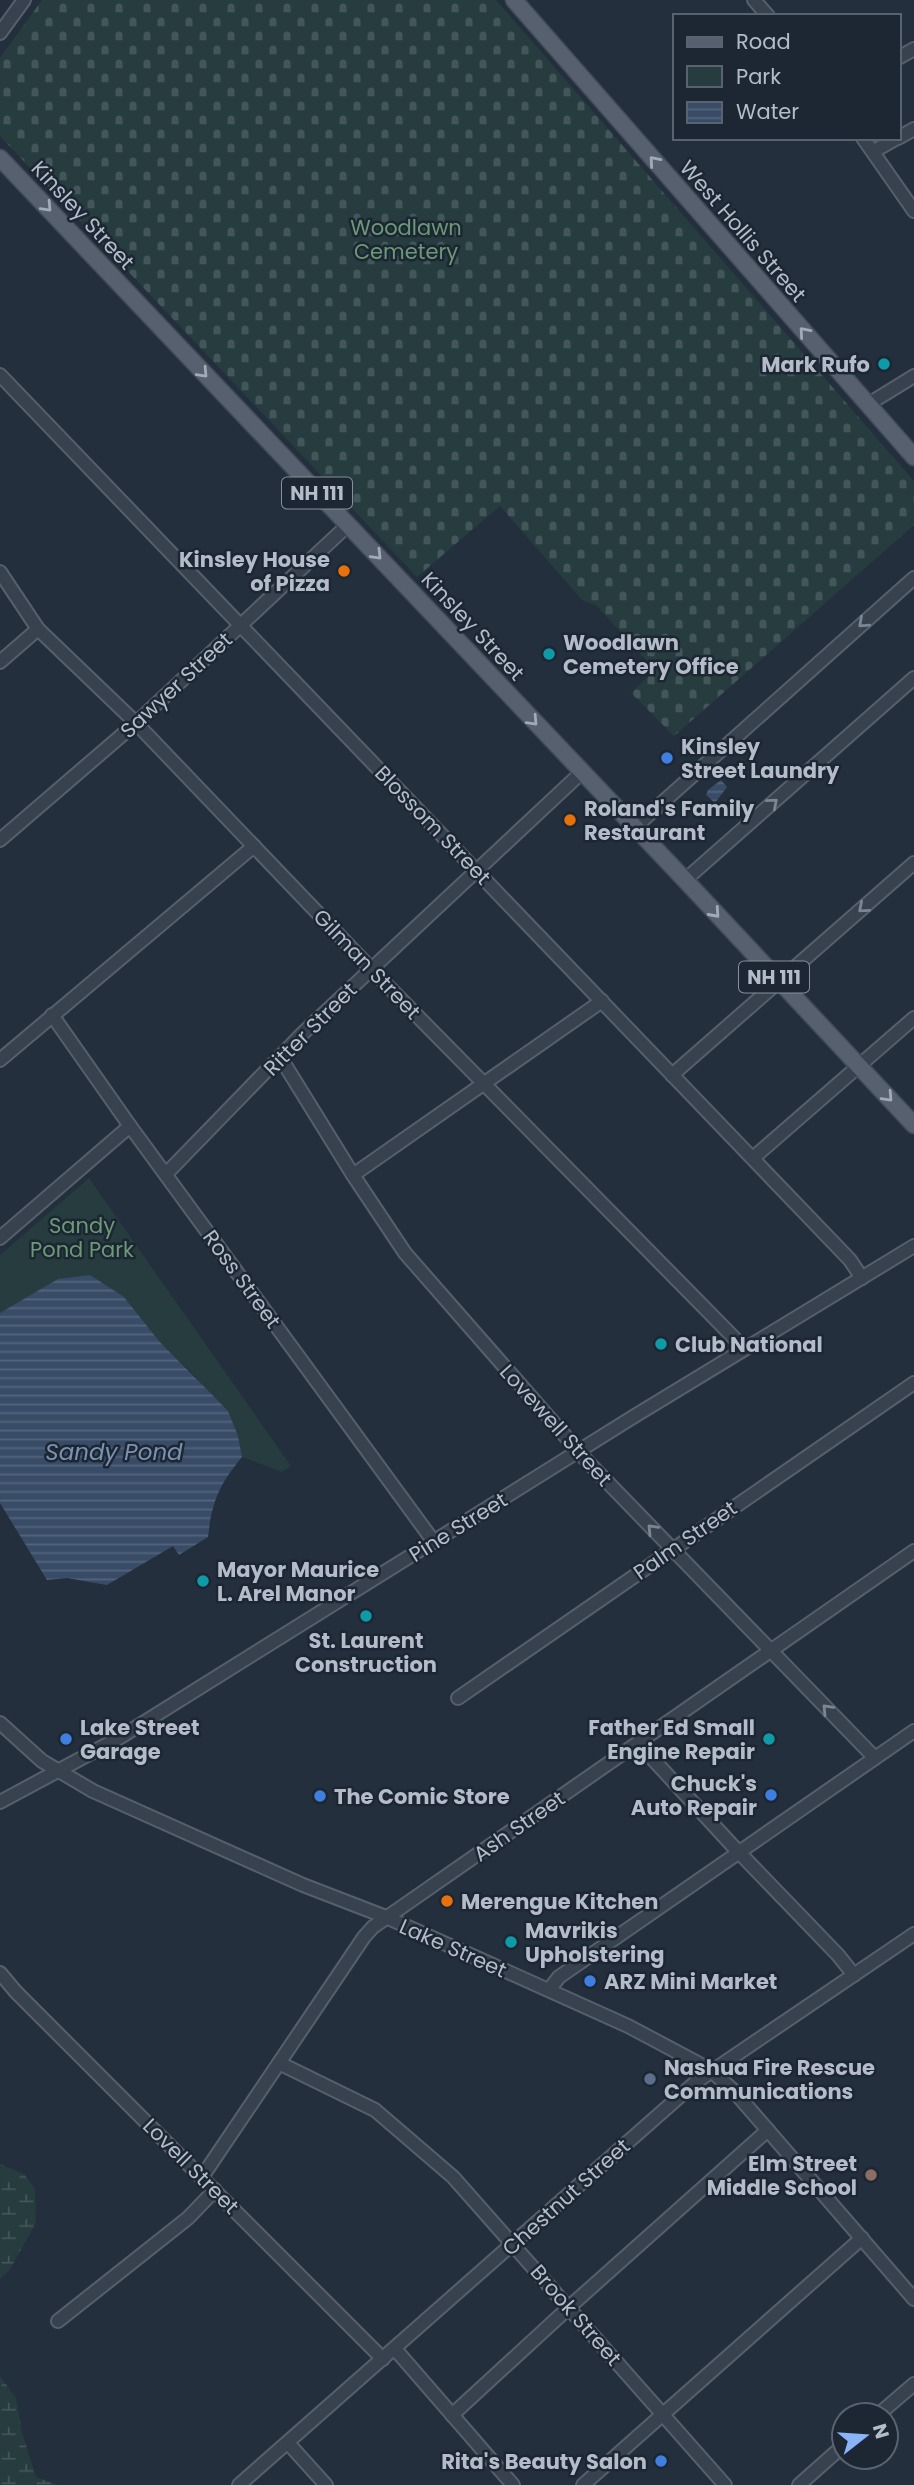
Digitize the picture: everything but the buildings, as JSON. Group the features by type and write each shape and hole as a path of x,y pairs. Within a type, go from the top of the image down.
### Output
{"main road":[{"name":"West Hollis Street","path":"514,0 914,457"},
{"name":"Kinsley Street","path":"0,158 914,1125"}],"street":[{"path":"0,33 24,0"},
{"path":"754,0 766,14"},
{"path":"865,140 914,210"},
{"path":"874,151 894,140"},
{"name":"Blossom Street","path":"0,375 753,1158 849,1260 862,1278"},
{"path":"867,405 914,376"},
{"name":"Sawyer Street","path":"0,840 136,723 348,525"},
{"name":"Gilman Street","path":"0,572 38,629 136,723 371,969 744,1348"},
{"path":"635,827 914,578"},
{"path":"0,662 38,629"},
{"path":"685,880 914,678"},
{"name":"Ritter Street","path":"166,1174 279,1057 582,772"},
{"path":"0,1060 254,846"},
{"path":"672,1075 914,863"},
{"path":"352,1175 602,1001"},
{"name":"Ross Street","path":"52,1015 434,1542"},
{"path":"753,1158 914,1018"},
{"name":"Lovewell Street","path":"279,1057 389,1233 405,1253 579,1452 875,1758"},
{"path":"0,1238 130,1126"},
{"name":"Pine Street","path":"0,1802 119,1738 744,1348 914,1246"},
{"name":"Palm Street","path":"458,1698 914,1383"},
{"name":"Ash Street","path":"202,2177 363,1937 386,1917 914,1551"},
{"name":"Lake Street","path":"0,1723 42,1761 93,1791 303,1885 386,1917 549,1990 639,2032 712,2071 729,2085 914,2299"},
{"path":"549,1990 559,1977 914,1731"},
{"path":"639,1743 854,1975"},
{"name":"Chestnut Street","path":"239,2485 693,2085 914,1934"},
{"name":"Lovell Street","path":"0,1973 383,2359"},
{"name":"Brook Street","path":"279,2063 370,2107 461,2185 725,2485"},
{"path":"452,2415 768,2130"},
{"path":"58,2321 188,2218 215,2190"},
{"path":"583,2485 862,2238"},
{"path":"395,2349 513,2485"},
{"path":"894,2401 914,2384"},
{"path":"288,2443 326,2485"},
{"path":"799,2485 830,2457"}],"green space":[{"name":"Woodlawn Cemetery","path":"42,0 496,0 914,481 914,525 674,736 631,693 655,670 597,606 582,600 500,506 417,577 0,136 0,58"},
{"name":"Sandy Pond Park","path":"89,1178 291,1466 282,1472 242,1457 238,1436 195,1376 159,1341 124,1297 33,1295 0,1313 0,1255"},
{"path":"0,2164 24,2174 35,2189 36,2223 9,2271 0,2279"},
{"path":"0,2376 16,2398 22,2433 36,2477 58,2485 0,2485"}],"water":[{"path":"721,780 727,787 715,803 706,795 708,790"},
{"name":"Sandy Pond","path":"90,1275 124,1297 159,1341 228,1411 238,1436 242,1457 218,1494 208,1537 179,1555 173,1546 107,1585 67,1578 47,1580 0,1503 0,1313 58,1279"}],"place":[{"name":"Mark Rufo","path":"884,364"},
{"name":"Kinsley House of Pizza","path":"344,571"},
{"name":"Woodlawn Cemetery Office","path":"549,654"},
{"name":"Kinsley Street Laundry","path":"667,758"},
{"name":"Roland's Family Restaurant","path":"570,820"},
{"name":"Club National","path":"661,1344"},
{"name":"Mayor Maurice L. Arel Manor","path":"203,1581"},
{"name":"St. Laurent Construction","path":"366,1616"},
{"name":"Lake Street Garage","path":"66,1739"},
{"name":"Father Ed Small Engine Repair","path":"769,1739"},
{"name":"Chuck's Auto Repair","path":"771,1795"},
{"name":"The Comic Store","path":"320,1796"},
{"name":"Merengue Kitchen","path":"447,1901"},
{"name":"Mavrikis Upholstering","path":"511,1942"},
{"name":"ARZ Mini Market","path":"590,1981"},
{"name":"Nashua Fire Rescue Communications","path":"650,2079"},
{"name":"Elm Street Middle School","path":"871,2175"},
{"name":"Rita's Beauty Salon","path":"661,2461"}]}
